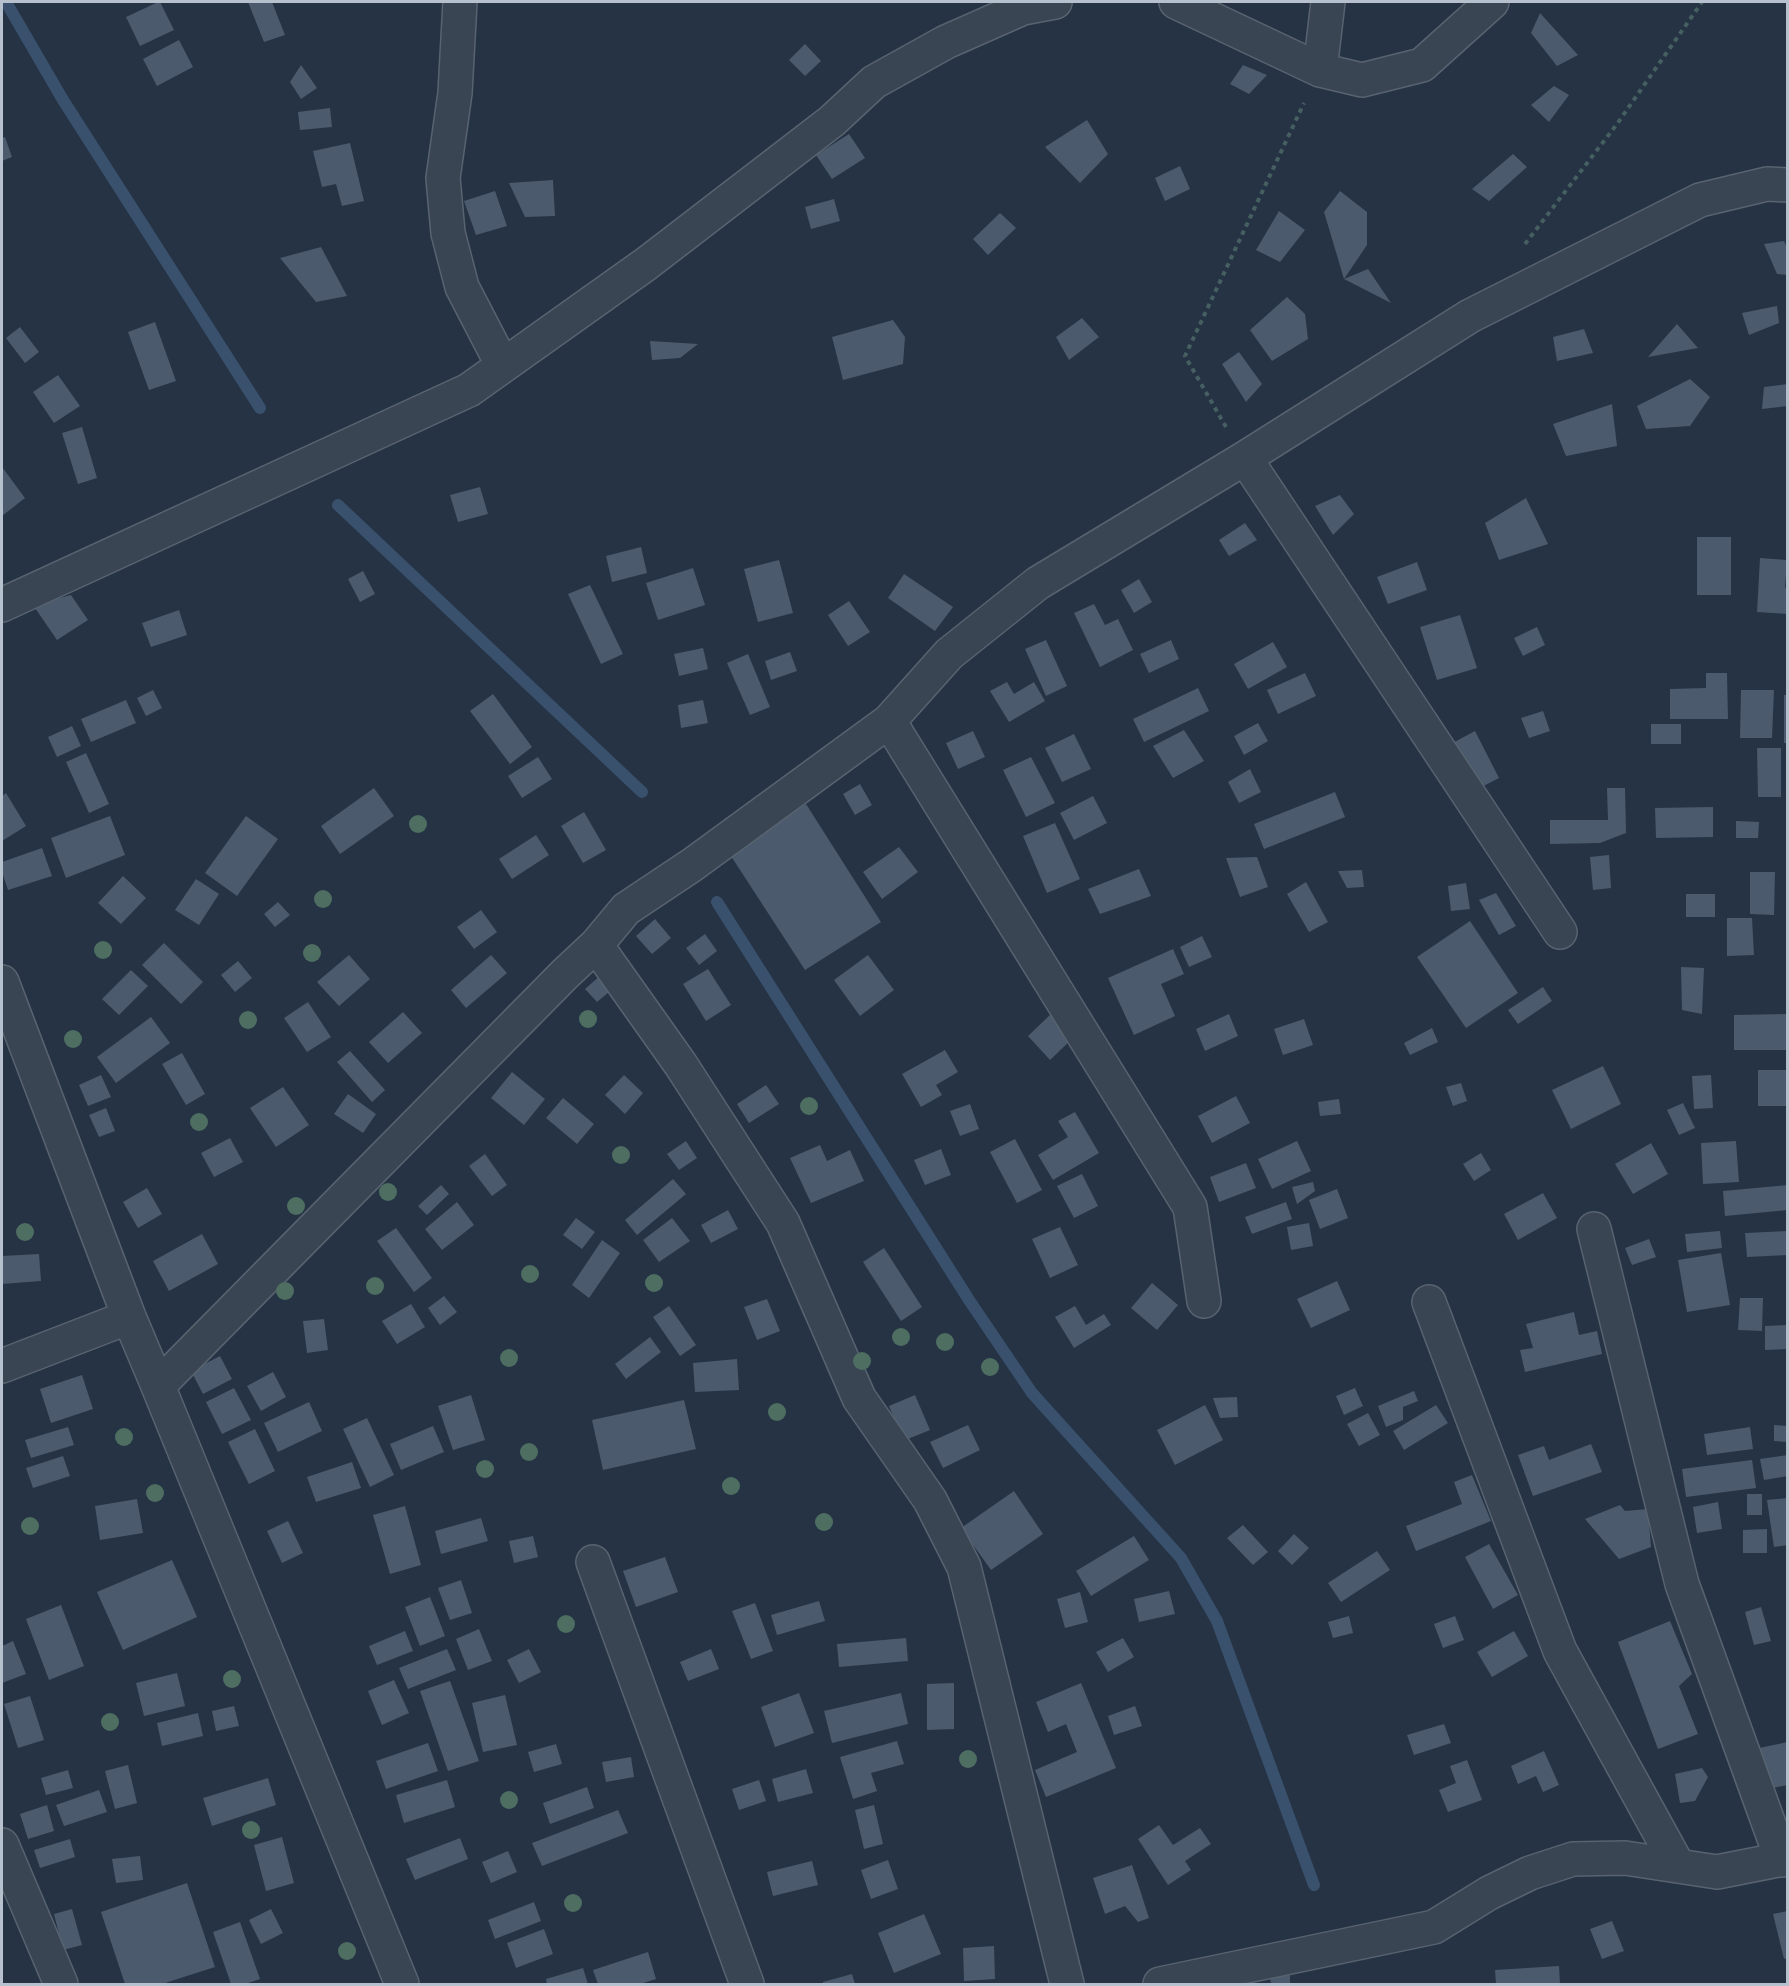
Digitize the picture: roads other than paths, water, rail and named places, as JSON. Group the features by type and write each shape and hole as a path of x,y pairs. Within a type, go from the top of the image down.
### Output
{"street":[{"path":"460,2 455,93 443,178 448,233 462,287 503,366"},
{"path":"2,605 469,390 655,256 832,121 874,82 955,38 1023,8 1054,2"},
{"path":"1176,2 1320,70 1362,80 1422,65 1492,2"},
{"path":"1320,70 1328,2"},
{"path":"158,1386 596,945 626,909 692,866 890,722 949,654 1038,584 1245,458 1470,316 1700,200 1767,184 1788,185"},
{"path":"1245,458 1560,932"},
{"path":"890,722 1190,1207 1204,1301"},
{"path":"596,945 681,1065 783,1222 859,1398 930,1500 964,1567 1066,1984"},
{"path":"2,982 129,1317 402,1984"},
{"path":"1160,1984 1434,1927 1489,1893 1530,1873 1573,1859 1625,1858 1677,1864 1717,1872 1785,1859 1682,1584 1594,1229"},
{"path":"1429,1302 1560,1651 1677,1864"},
{"path":"2,1366 129,1317"},
{"path":"593,1562 747,1984"},
{"path":"2,1845 61,1984"}],"waterway":[{"path":"6,2 63,100 260,408"},
{"path":"338,505 642,792"},
{"path":"717,902 969,1300 1032,1393 1181,1558 1217,1621 1314,1885"}]}
